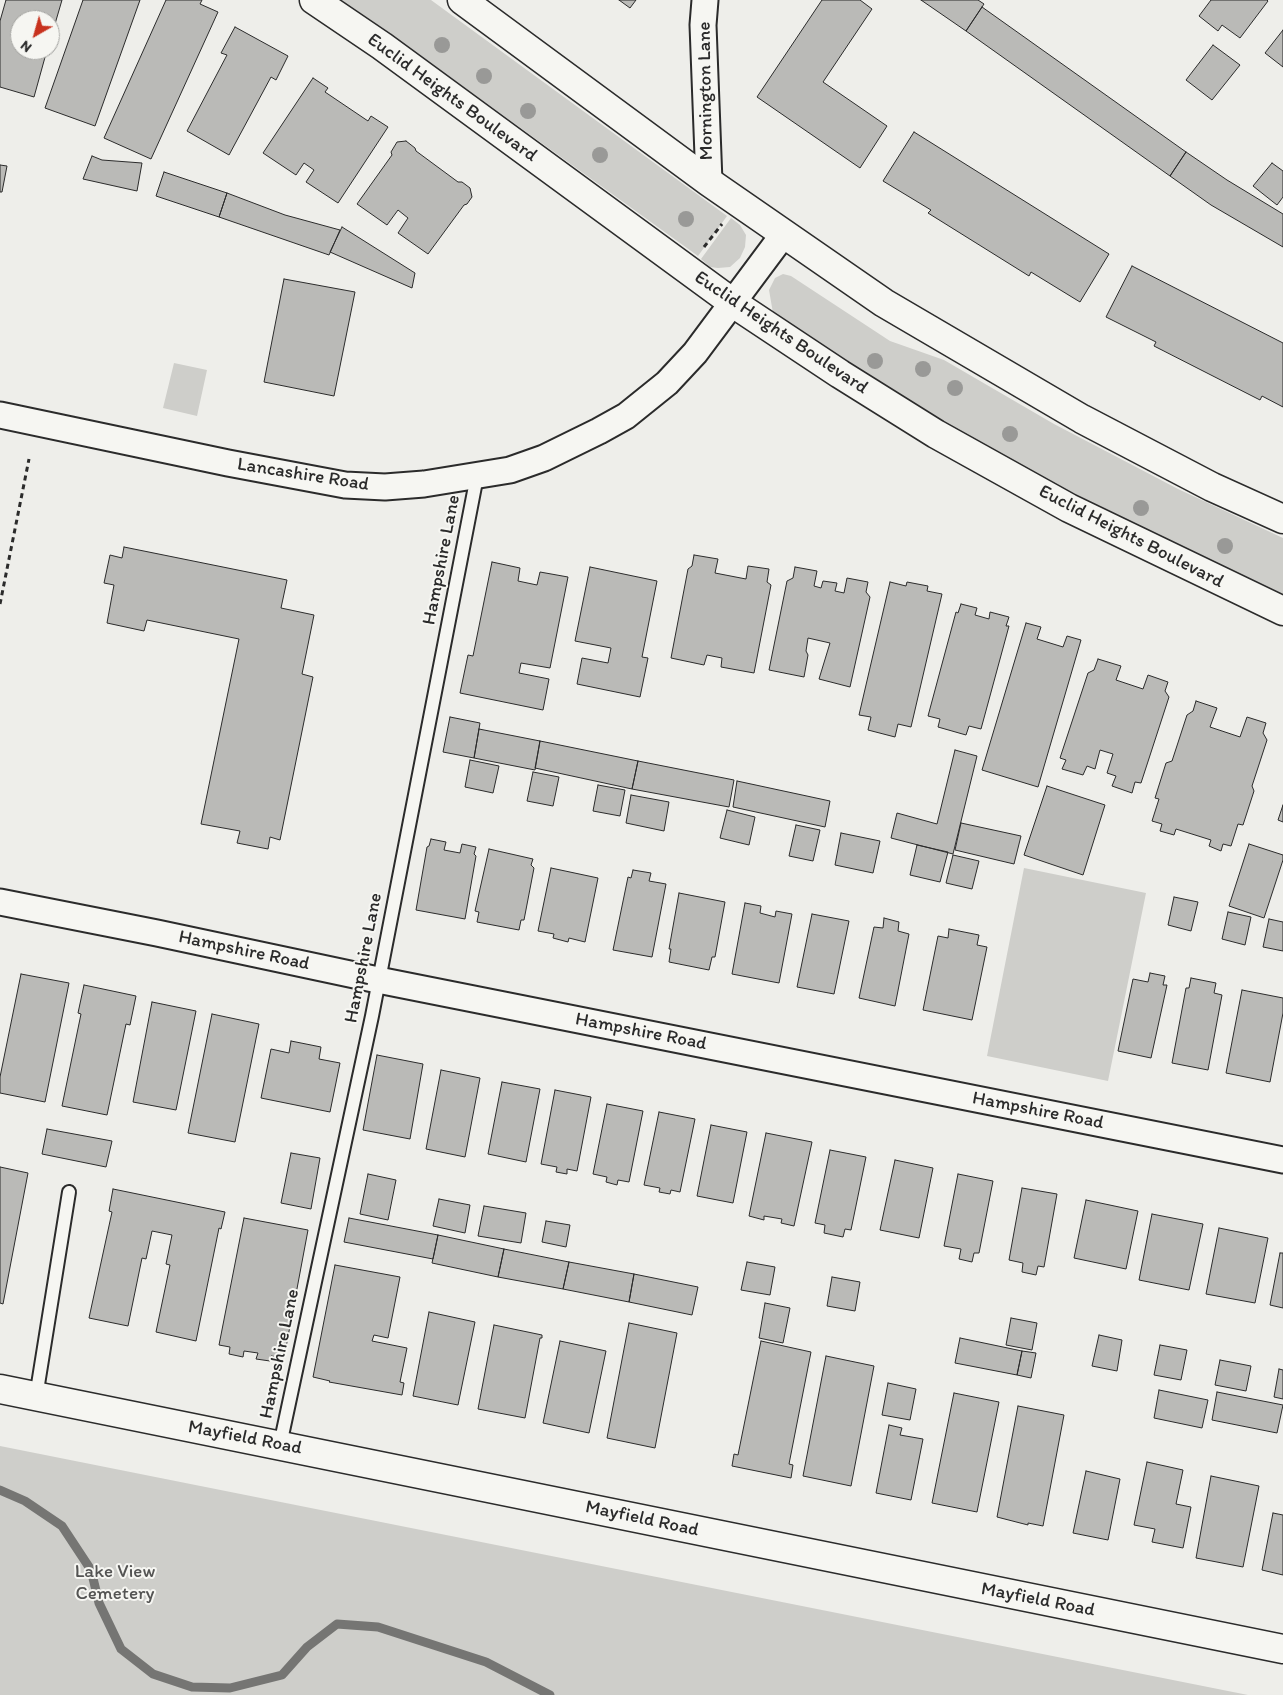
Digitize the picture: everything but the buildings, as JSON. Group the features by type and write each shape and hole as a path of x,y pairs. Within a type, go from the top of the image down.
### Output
{"main road":[{"name":"Euclid Heights Boulevard","path":"314,0 382,46 733,303 840,374 936,434 1069,508 1283,611"},
{"path":"462,0 708,182 884,303 1074,414 1212,486 1283,519"},
{"name":"Mayfield Road","path":"0,1389 1283,1649"}],"street":[{"name":"Mornington Lane","path":"705,0 703,25 708,182"},
{"name":"Lancashire Road","path":"0,415 345,486 385,487 424,484 510,470 544,458 599,431 626,416 667,383 695,353 783,235"},
{"name":"Hampshire Road","path":"0,902 157,932 378,980 1283,1160"}],"lane":[{"name":"Hampshire Lane","path":"280,1445 378,980 478,476"},
{"path":"36,1396 69,1192"}],"path":[{"path":"702,251 722,223"},
{"path":"0,604 29,459"}],"green space":[{"path":"339,0 431,0 727,216 698,256 371,20"},
{"path":"731,218 740,225 746,235 745,247 740,258 730,267 710,267 701,259"},
{"path":"783,274 791,276 890,341 944,360 1054,424 1178,489 1283,538 1283,596 1053,483 923,410 826,349 773,313 769,290 775,278"},
{"path":"174,363 207,370 197,416 163,408"},
{"path":"1024,868 1146,893 1108,1081 987,1056"},
{"name":"Lake View Cemetery","path":"0,1446 1238,1693 1248,1695 0,1695"}],"waterway":[{"path":"0,1490 25,1501 62,1526 91,1570 99,1603 121,1649 153,1674 192,1687 230,1688 282,1675 307,1647 337,1624 378,1627 486,1662 550,1695"}]}
